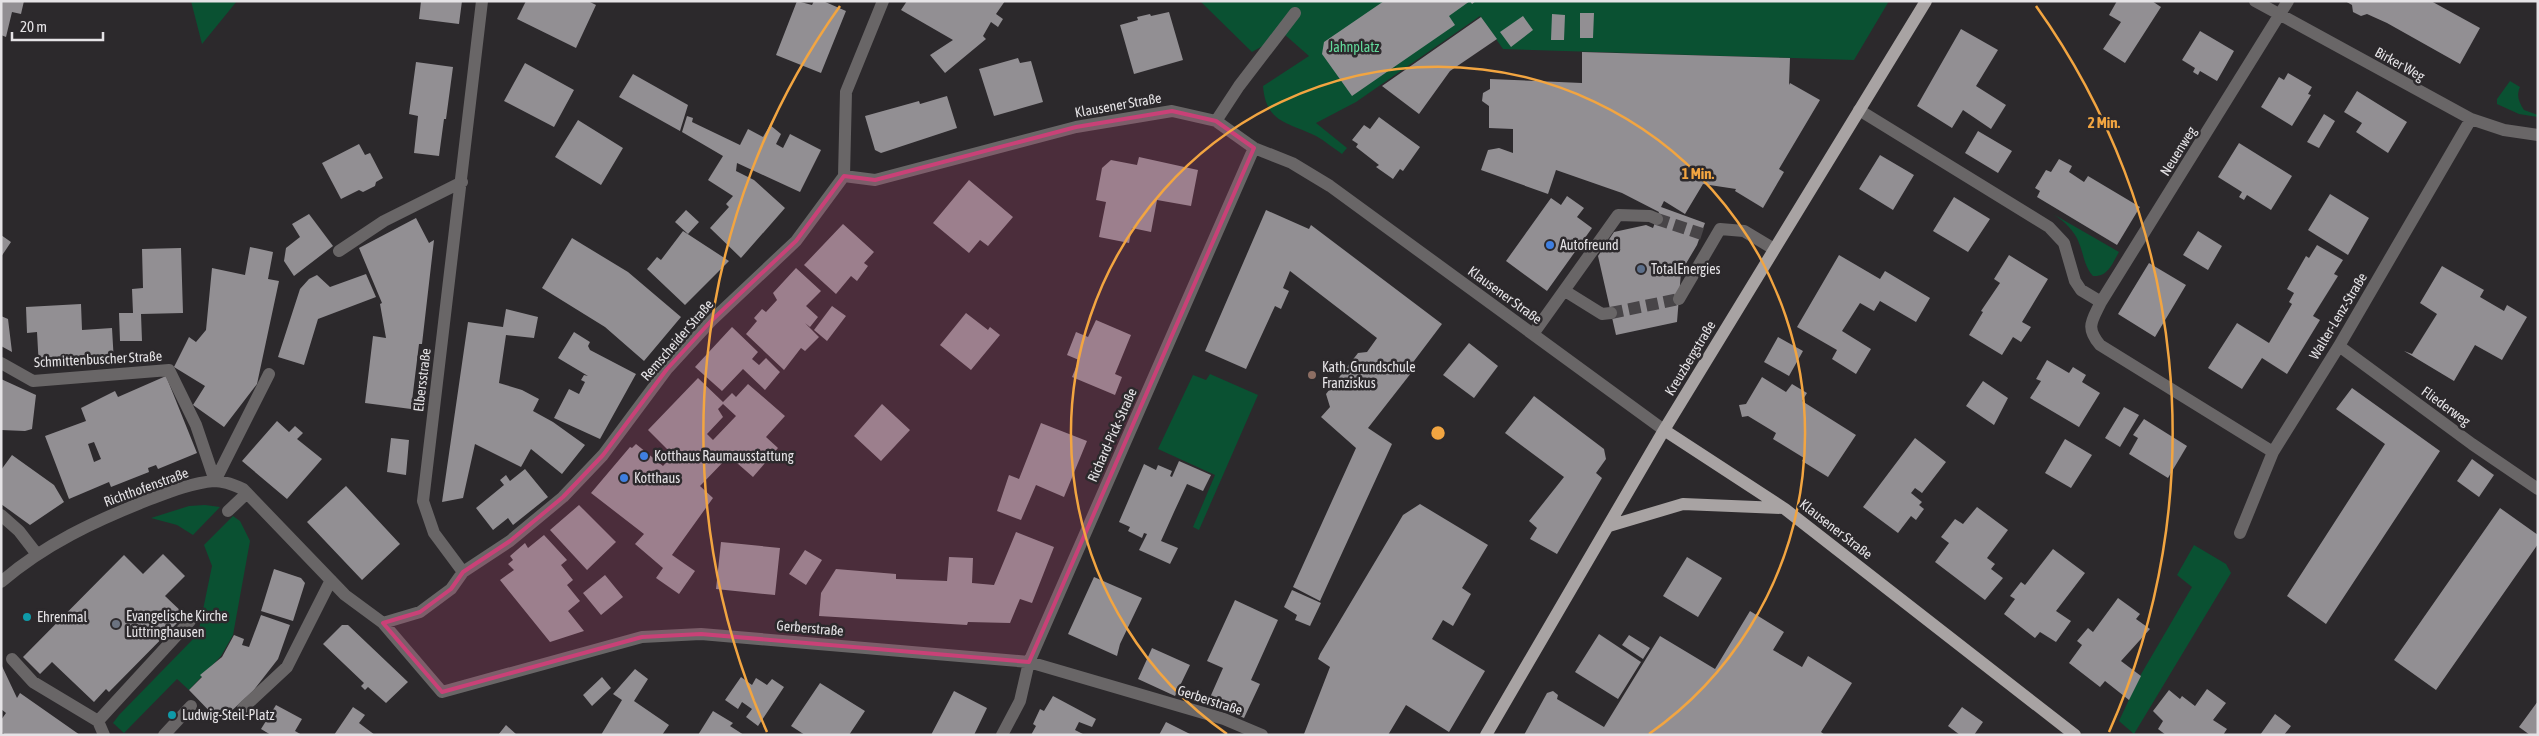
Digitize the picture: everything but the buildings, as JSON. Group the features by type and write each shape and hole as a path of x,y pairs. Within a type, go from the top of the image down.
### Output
{"main road":[{"name":"Kreuzbergstraße","path":"1486,735 1664,430 1926,1"},
{"name":"Klausener Straße","path":"1664,430 1785,508 2075,735"},
{"path":"1609,526 1683,504 1785,508"}],"street":[{"name":"Elbersstraße","path":"463,572 434,533 423,501 482,1"},
{"path":"844,176 846,92 883,1"},
{"name":"Birker Weg","path":"2255,1 2471,119 2504,130 2538,134"},
{"name":"Neuenweg","path":"2273,452 2100,345 2091,335 2091,324 2101,302 2288,1"},
{"path":"1216,122 1239,86 1295,14"},
{"path":"1859,110 2049,227 2064,243 2075,281 2081,290 2101,302"},
{"name":"Klausener Straße","path":"844,176 875,180 1076,127 1172,111 1216,122 1254,148 1292,163 1330,186 1664,430"},
{"name":"Walter-Lenz-Straße","path":"2240,533 2273,452 2339,346 2471,119"},
{"name":"Richard-Pick-Straße","path":"1002,735 1020,701 1029,662 1254,148"},
{"name":"Remscheider Straße","path":"383,623 420,612 451,589 463,572 510,541 563,497 602,455 668,369 711,321 796,241 844,176"},
{"path":"339,251 384,221 462,182"},
{"path":"1533,334 1618,215 1650,216 1656,219"},
{"path":"1679,299 1720,229 1744,230 1774,249"},
{"path":"1702,234 1714,240"},
{"path":"1565,291 1602,314 1611,313"},
{"name":"Fliederweg","path":"2339,346 2472,444 2538,489"},
{"name":"Schmittenbuscher Straße","path":"1,363 33,381 169,370 196,425 215,481"},
{"path":"215,481 268,374"},
{"name":"Richthofenstraße","path":"1,582 36,553 111,514 182,487 215,481 230,483 247,493 355,603 383,623"},
{"path":"228,511 247,493"},
{"path":"1,515 19,531 36,553"},
{"path":"243,708 287,667 331,580"},
{"path":"98,721 190,621"},
{"name":"Gerberstraße","path":"383,623 442,692 642,637 701,634 1029,662 1224,719 1262,735"},
{"path":"12,659 33,682 98,721 104,735"},
{"path":"164,735 191,706"}],"highlighted area":[{"path":"1172,111 1216,121 1254,148 1029,662 701,634 642,637 442,692 383,623 420,612 451,589 463,572 510,541 563,497 603,455 667,369 711,321 796,241 844,176 875,180 1076,127"}],"green space":[{"path":"191,1 237,1 202,44"},
{"name":"Jahnplatz","path":"1200,1 1889,1 1854,60 1503,49 1480,16 1356,102 1316,123 1347,148 1342,154 1316,136 1280,120 1269,108 1265,98 1263,86 1309,56 1284,34 1252,52"},
{"path":"2510,81 2520,87 2519,99 2524,110 2538,115 2538,117 2519,114 2497,104 2497,99"},
{"path":"2053,214 2119,252 2106,272 2093,276 2086,264 2075,234"},
{"path":"1210,374 1258,395 1199,530 1193,527 1215,475 1158,449 1193,375 1206,380"},
{"path":"205,505 220,507 193,535 177,525 151,518 189,506"},
{"path":"233,516 240,521 250,541 233,635 221,656 189,690 177,679 124,733 113,723 198,634 212,566 204,545"},
{"path":"2194,545 2226,564 2231,573 2134,734 2119,721 2140,676 2192,587 2177,575"}],"tunnel":[{"path":"1657,219 1702,234"},
{"path":"1611,313 1679,299"}],"place":[{"name":"Autofreund","path":"1550,245"},
{"name":"TotalEnergies","path":"1641,269"},
{"name":"Kath. Grundschule Franziskus","path":"1312,375"},
{"name":"Kotthaus Raumausstattung","path":"644,456"},
{"name":"Kotthaus","path":"624,478"},
{"name":"Ehrenmal","path":"27,617"},
{"name":"Evangelische Kirche Lüttringhausen","path":"116,624"},
{"name":"Ludwig-Steil-Platz","path":"172,715"}]}
